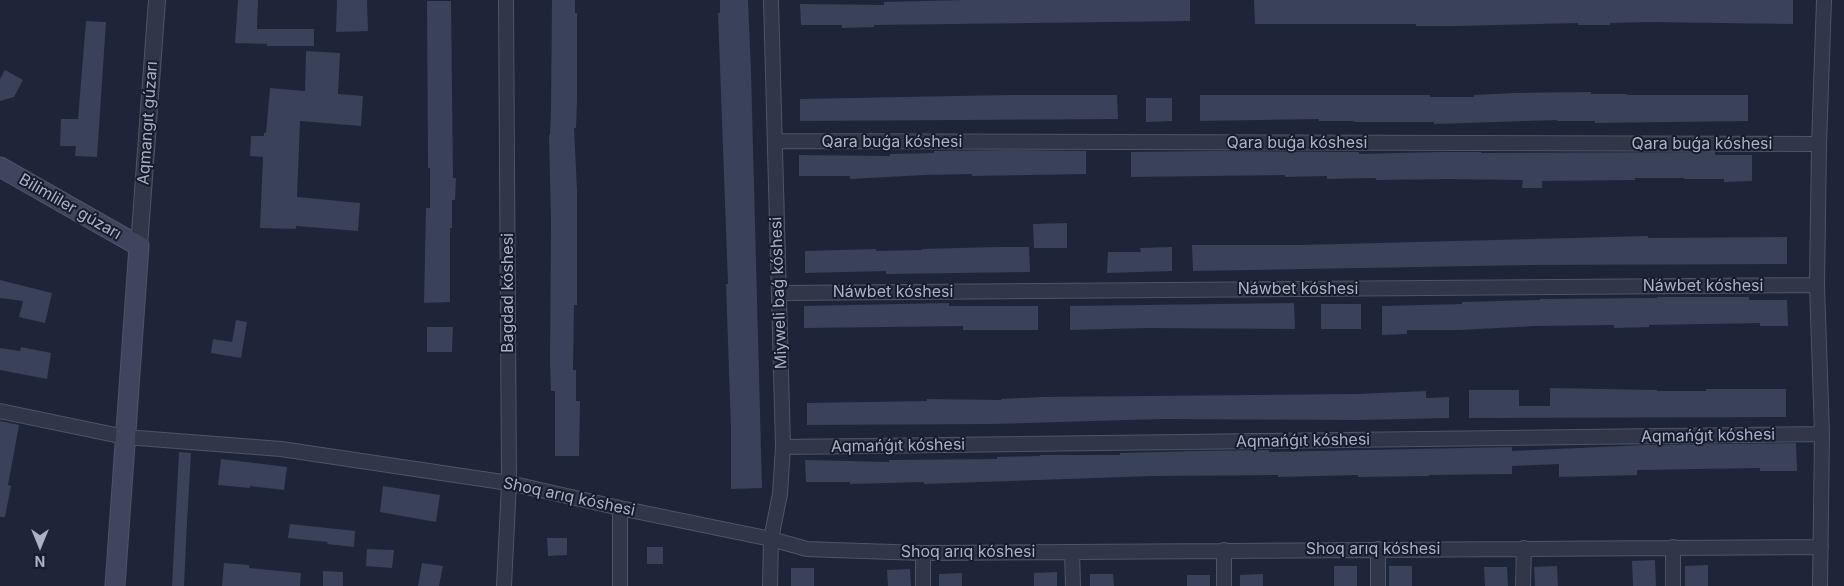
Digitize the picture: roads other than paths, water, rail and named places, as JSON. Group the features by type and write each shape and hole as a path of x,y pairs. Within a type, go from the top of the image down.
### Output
{"main road":[{"name":"Bilimliler gúzarı","path":"0,167 139,246"},
{"path":"115,586 139,246"}],"street":[{"name":"Aqmangıt gúzarı","path":"139,246 157,0"},
{"name":"Bagdad kóshesi","path":"504,586 509,482 506,0"},
{"name":"Miyweli baǵ kóshesi","path":"770,586 771,539 780,494 783,447 771,0"},
{"path":"1820,586 1822,434 1817,285 1824,0"},
{"name":"Qara buǵa kóshesi","path":"775,142 1819,144"},
{"name":"Náwbet kóshesi","path":"779,293 1817,285"},
{"name":"Shoq arıq kóshesi","path":"0,411 126,437 282,449 509,482 807,548 923,553 1673,546 1821,547"},
{"name":"Aqmańǵıt kóshesi","path":"783,447 1822,434"},
{"path":"620,508 620,586"},
{"path":"1673,546 1673,586"},
{"path":"1524,548 1524,586"},
{"path":"1378,549 1378,586"},
{"path":"1224,550 1224,586"},
{"path":"1072,552 1073,586"},
{"path":"923,553 923,586"}]}
